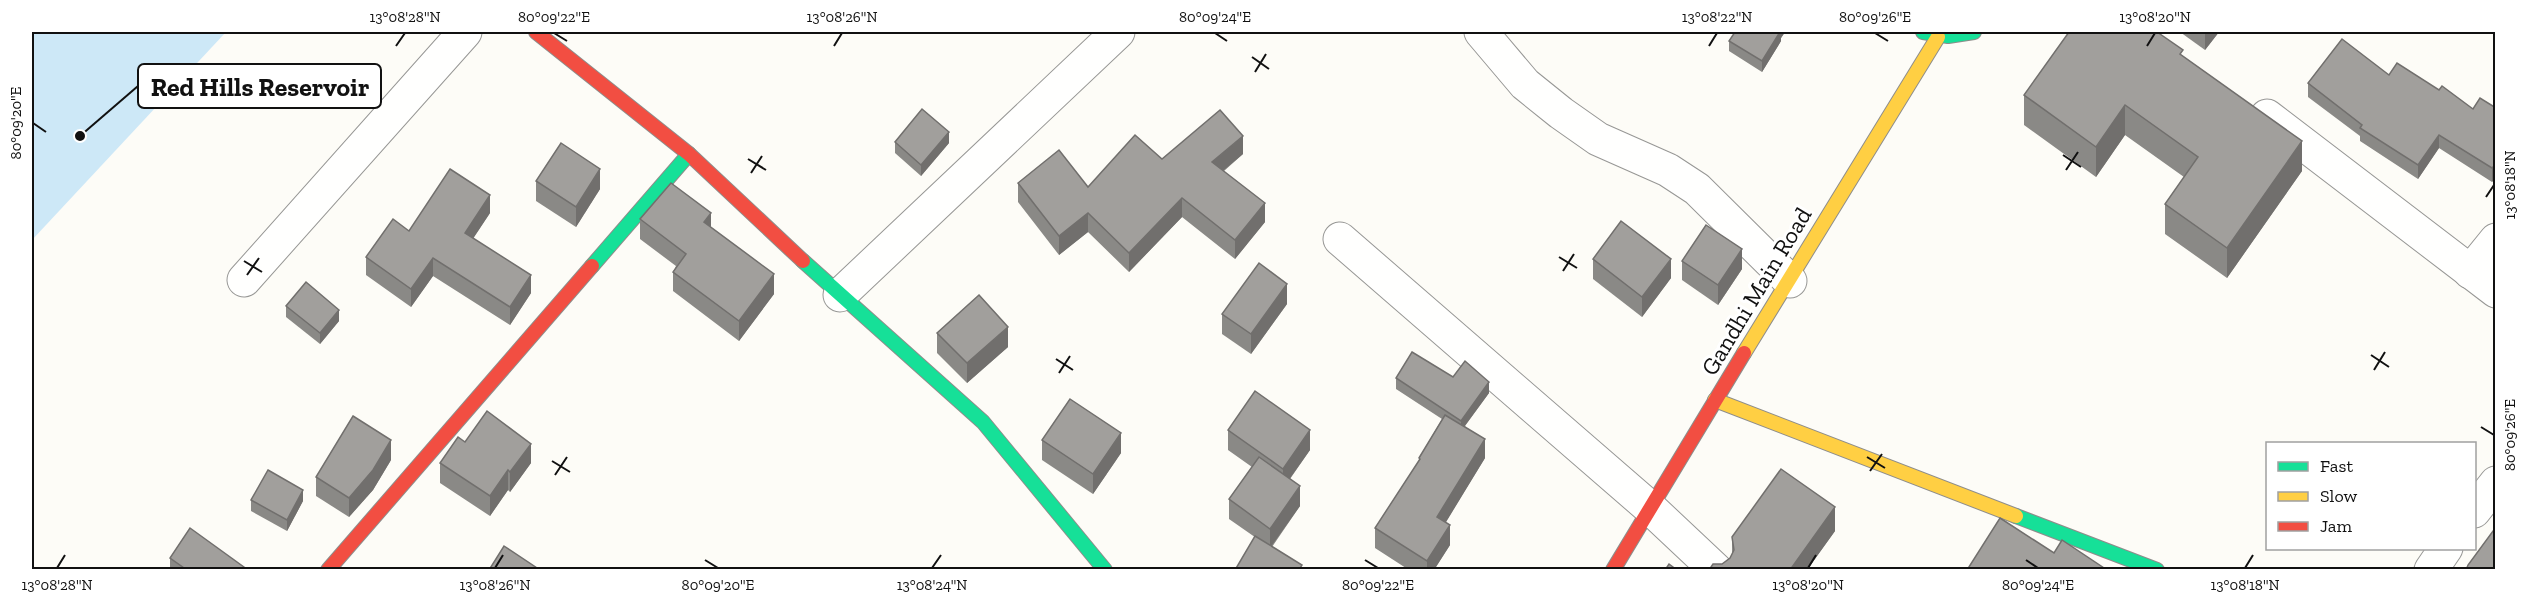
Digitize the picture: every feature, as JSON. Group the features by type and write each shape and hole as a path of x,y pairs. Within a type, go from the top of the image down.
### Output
{"street":[{"path":"244,280 465,32"},
{"path":"536,32 689,154 840,295 983,422 1106,570"},
{"path":"840,295 1119,32"},
{"path":"1481,32 1525,84 1561,113 1598,139 1668,170 1697,189 1790,281"},
{"path":"1923,32 1938,37 1962,36 1974,32"},
{"name":"Gandhi Main Road","path":"1613,570 1649,507 1790,281 1889,113 1938,37"},
{"path":"2244,99 2496,291"},
{"path":"328,570 689,154"},
{"path":"1340,238 1649,507 1716,570"},
{"path":"2470,272 2496,240"},
{"path":"1715,400 2157,570"},
{"path":"2476,510 2496,483"},
{"path":"2431,570 2445,550"}],"water":[{"path":"32,32 226,32 32,240"}],"building":[{"path":"1735,32 1780,32 1762,61 1729,41"},
{"path":"2069,32 2157,32 2183,50 2180,54 2302,141 2227,248 2165,204 2198,157 2125,105 2096,147 2024,95"},
{"path":"2342,39 2389,75 2397,63 2439,90 2442,86 2473,109 2480,98 2496,108 2496,164 2492,168 2439,135 2418,165 2360,128 2362,125 2308,83"},
{"path":"922,109 949,132 921,165 895,142"},
{"path":"1220,110 1243,136 1212,162 1265,203 1235,240 1182,198 1129,253 1088,213 1059,236 1018,183 1059,150 1088,187 1135,135 1162,159"},
{"path":"561,143 600,169 576,207 536,181"},
{"path":"450,169 490,195 465,233 531,275 510,307 433,258 411,289 366,257 393,219 409,231"},
{"path":"671,183 711,213 704,222 774,274 739,321 673,272 686,254 640,219"},
{"path":"1621,221 1671,259 1642,297 1593,259"},
{"path":"1706,225 1742,249 1718,285 1682,261"},
{"path":"1259,263 1287,284 1251,334 1222,314"},
{"path":"306,282 339,310 320,333 286,306"},
{"path":"979,295 1008,327 967,363 937,333"},
{"path":"1412,352 1453,377 1465,361 1489,382 1461,421 1396,378"},
{"path":"1255,391 1310,430 1283,469 1228,430"},
{"path":"1070,399 1121,433 1093,474 1042,440"},
{"path":"487,411 531,444 510,472 508,470 490,496 440,463 458,437 465,442"},
{"path":"1445,415 1485,439 1437,517 1450,525 1427,561 1375,528 1420,459"},
{"path":"353,416 391,440 373,470 349,498 316,477"},
{"path":"1259,457 1300,486 1270,529 1229,499"},
{"path":"1781,469 1835,507 1790,570 1709,570 1713,564 1722,564 1730,558 1734,550 1732,537"},
{"path":"268,470 303,490 287,520 251,500"},
{"path":"2000,518 2054,553 2062,540 2107,570 1967,570"},
{"path":"2496,527 2496,570 2466,570 2468,565"},
{"path":"190,528 248,570 187,570 170,558"},
{"path":"1255,536 1302,565 1299,570 1235,570"},
{"path":"504,546 540,570 489,570"},
{"path":"1669,564 1677,570 1665,570"}],"traffic: fast":[{"path":"1923,32 1948,36 1974,32"},
{"path":"592,266 689,154"},
{"path":"803,261 983,422 1105,570"},
{"path":"2016,516 2157,570"}],"traffic: slow":[{"path":"1744,353 1938,37"},
{"path":"1715,400 2016,516"}],"traffic: jam":[{"path":"536,32 689,154 803,261"},
{"path":"328,570 592,266"},
{"path":"1613,570 1744,353"}],"place":[{"name":"Red Hills Reservoir","path":"80,136"}]}
